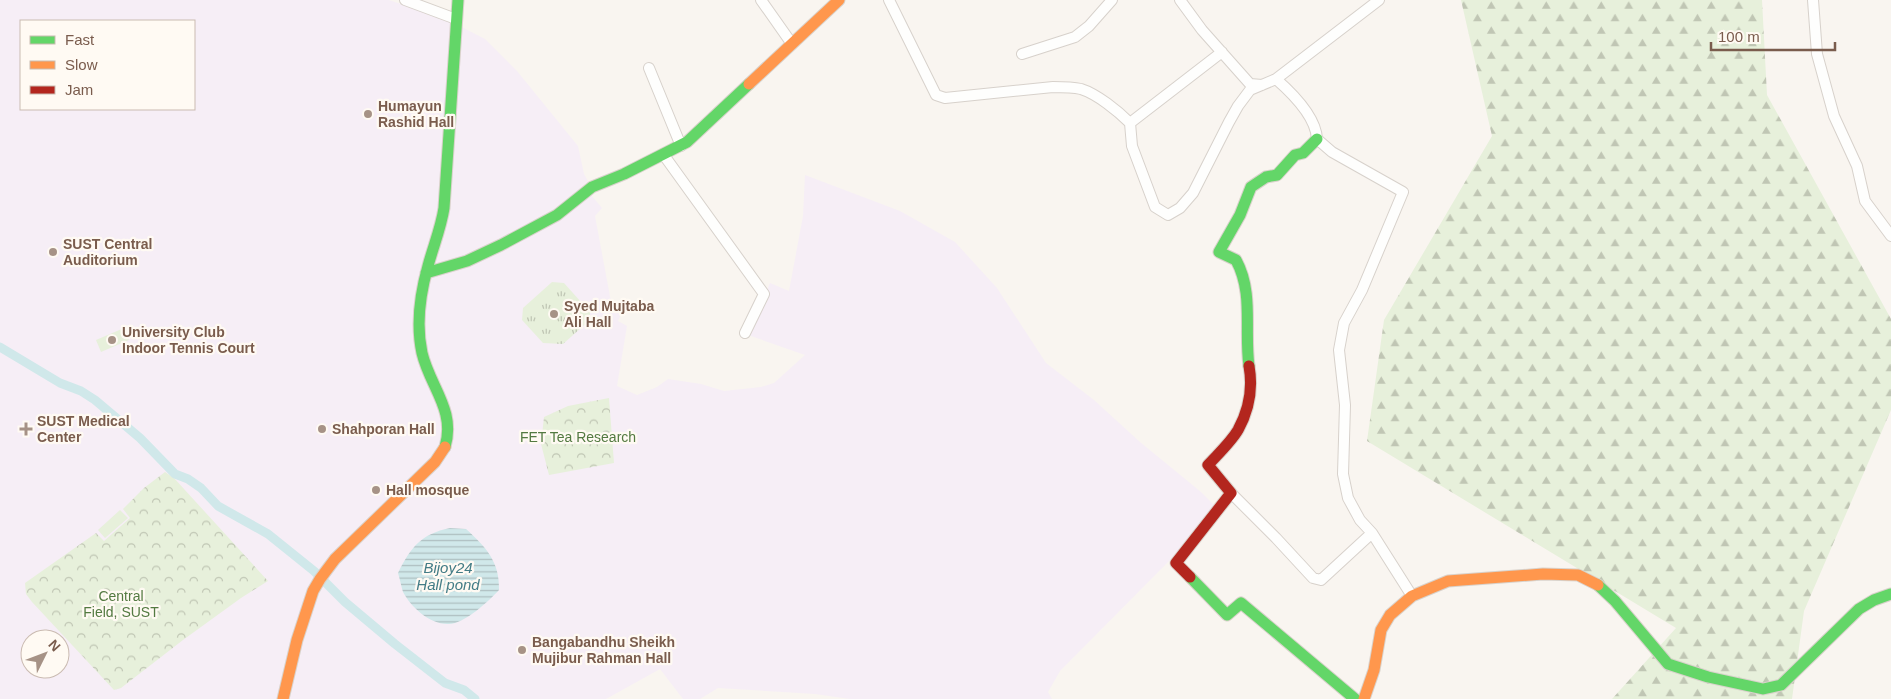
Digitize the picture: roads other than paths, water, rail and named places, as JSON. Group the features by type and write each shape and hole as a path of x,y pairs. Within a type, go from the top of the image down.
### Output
{"street":[{"path":"405,0 456,19"},
{"path":"283,699 313,591 321,578 335,560 435,462 448,443 449,430 446,413 437,389 424,364 420,345 419,311 426,273 442,217 458,0"},
{"path":"761,0 792,44"},
{"path":"426,273 467,262 501,245 557,215 592,187 687,142 839,0"},
{"path":"889,0 936,95 945,98 1053,87 1071,88 1082,90 1118,112 1130,123 1132,146 1155,207 1168,215 1180,208 1193,193 1238,106 1250,90 1276,79 1379,0"},
{"path":"1022,54 1075,37 1089,26 1112,0"},
{"path":"1180,0 1202,30 1250,84 1263,85"},
{"path":"1813,0 1817,54 1834,116 1856,166 1865,201 1891,236"},
{"path":"1130,123 1222,52"},
{"path":"648,68 680,146"},
{"path":"1276,79 1296,96 1316,131 1317,139 1332,152 1403,192 1362,290 1344,323 1339,350 1345,404 1343,474 1348,498 1360,520 1372,533 1412,596"},
{"path":"1317,139 1303,153 1295,155 1277,175 1266,177 1251,187 1240,215 1219,252 1236,260 1246,284 1247,352 1251,378 1250,399 1238,430 1208,465 1231,493 1313,578 1321,580 1372,533"},
{"path":"663,154 764,294 745,333"},
{"path":"1231,493 1176,563 1227,615 1240,604 1355,699"},
{"path":"1364,699 1374,670 1381,630 1390,615 1412,596 1448,581 1543,574 1578,575 1596,583 1615,601 1668,664 1708,677 1763,689 1781,684 1859,610 1880,597 1891,594"}],"water":[{"name":"Bijoy24 Hall pond","path":"450,528 466,529 480,542 494,563 499,580 499,590 483,606 469,616 455,623 442,624 428,618 416,609 403,592 398,573 418,543 431,534"}],"waterway":[{"path":"0,347 60,383 81,391 95,400 140,438 175,474 188,479 201,488 218,506 268,534 314,571 345,602 395,644 445,683 464,690 475,699"}],"place":[{"name":"Humayun Rashid Hall","path":"368,114"},
{"name":"SUST Central Auditorium","path":"53,252"},
{"name":"Syed Mujtaba Ali Hall","path":"554,314"},
{"name":"University Club Indoor Tennis Court","path":"112,340"},
{"name":"SUST Medical Center","path":"26,429"},
{"name":"Shahporan Hall","path":"322,429"},
{"name":"Hall mosque","path":"376,490"},
{"name":"Bangabandhu Sheikh Mujibur Rahman Hall","path":"522,650"}],"park label":[{"name":"FET Tea Research","path":"578,437"},
{"name":"Central Field, SUST","path":"121,604"}]}
